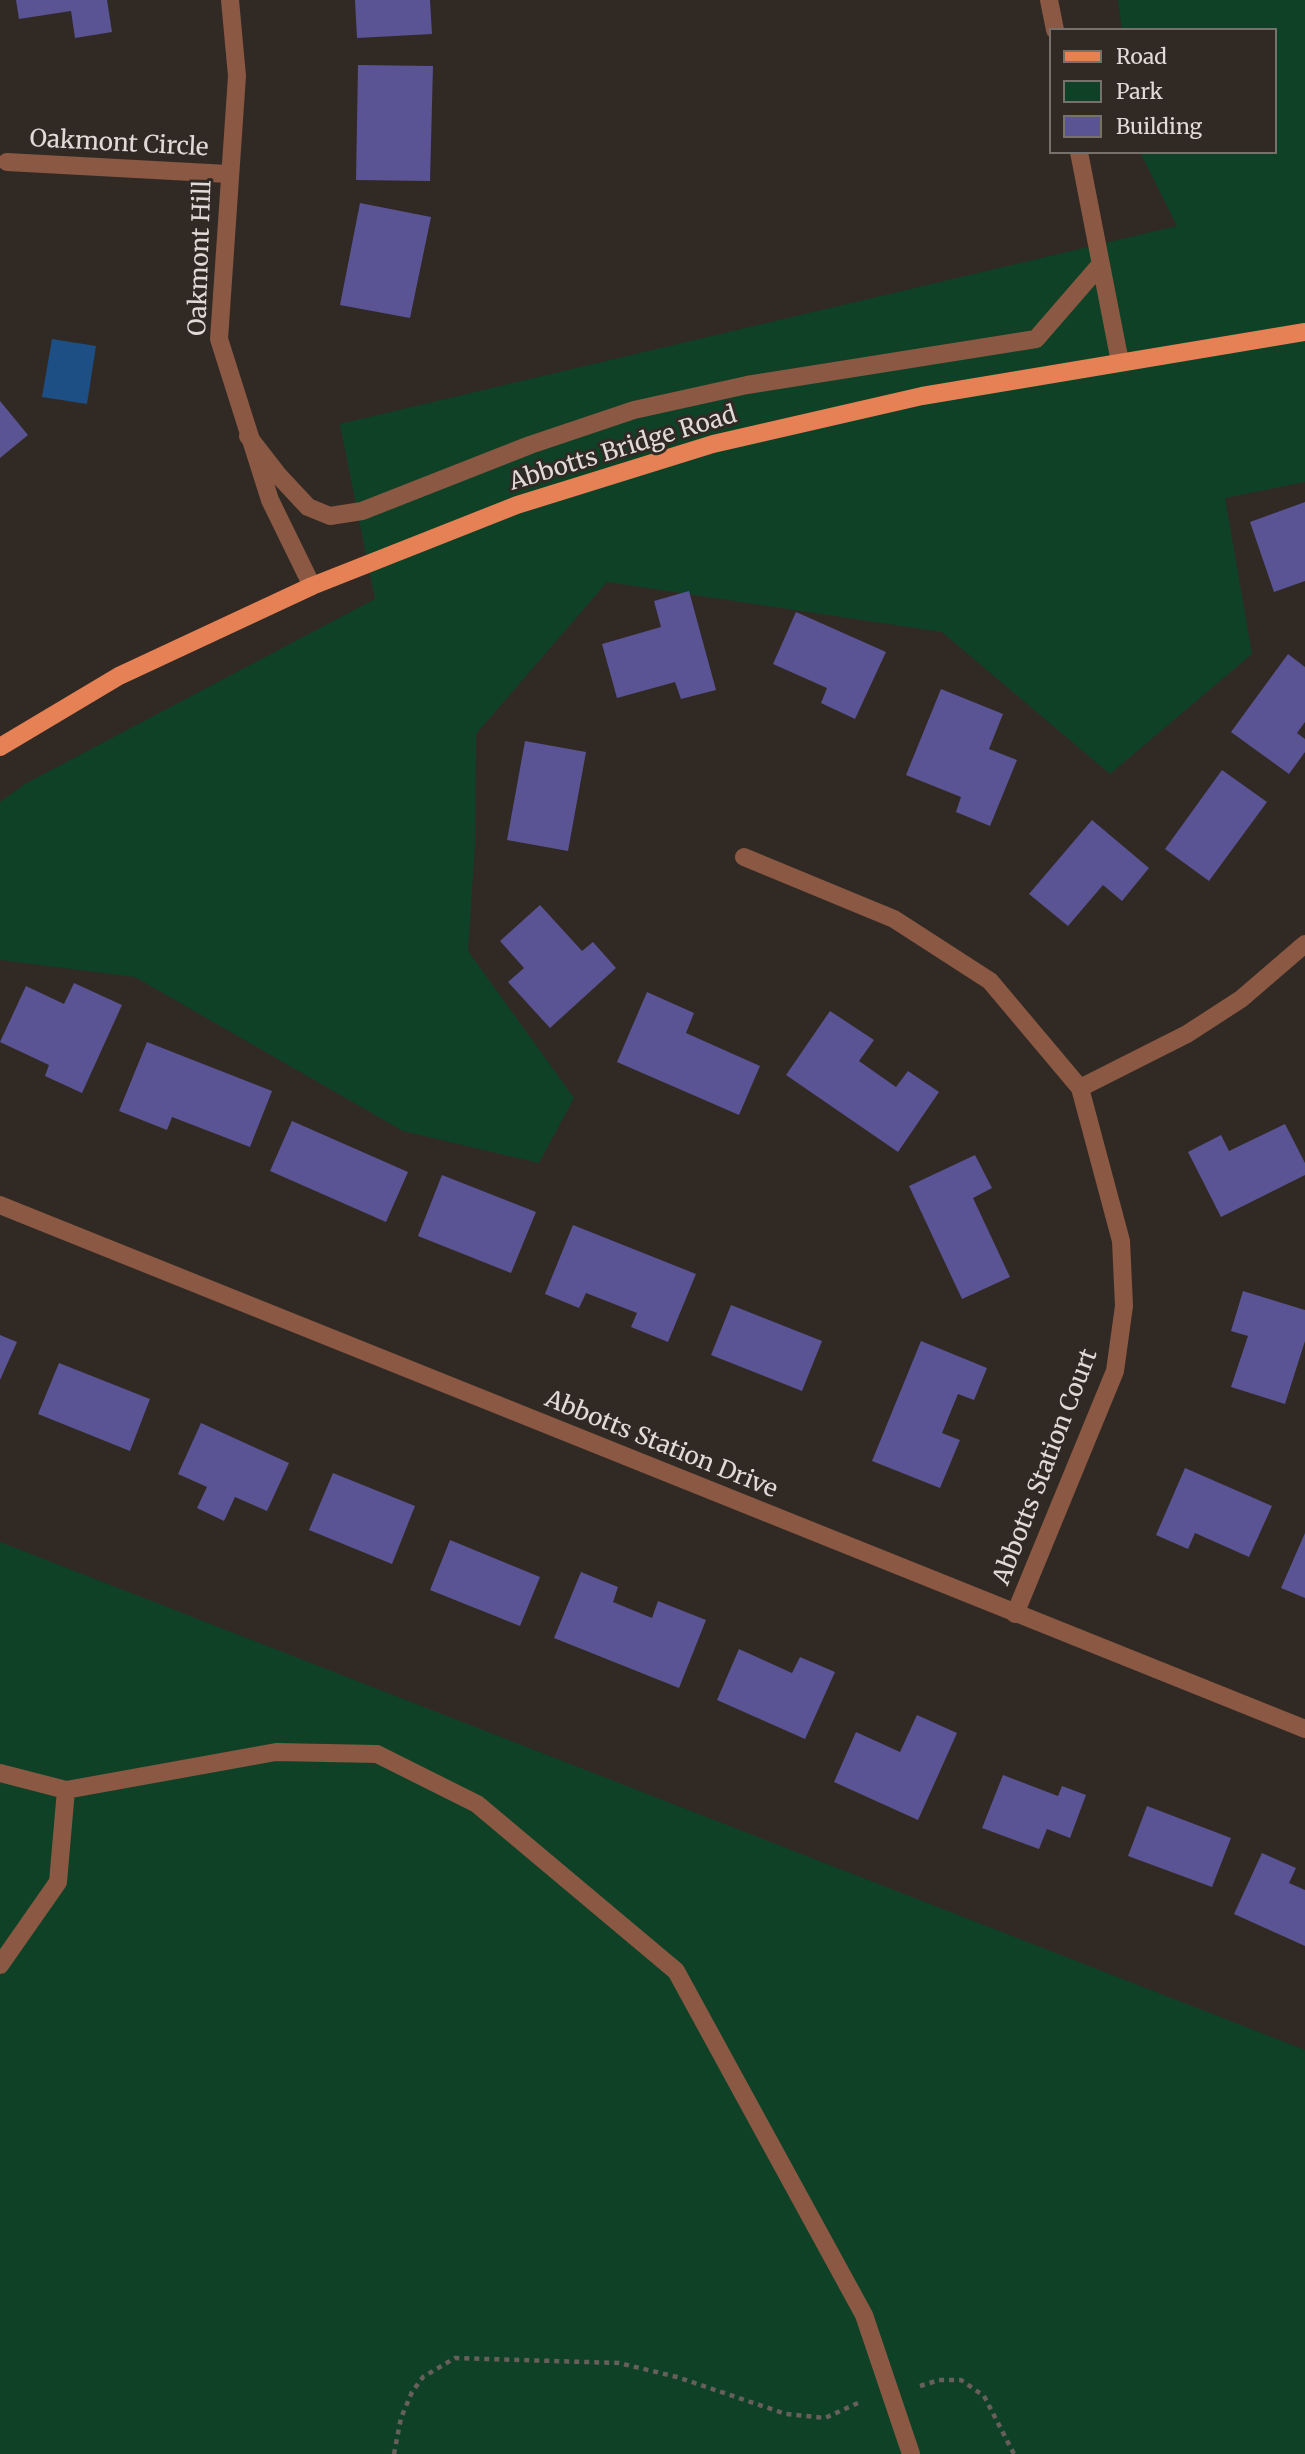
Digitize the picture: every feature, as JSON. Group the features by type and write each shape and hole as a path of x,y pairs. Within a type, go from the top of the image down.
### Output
{"main road":[{"name":"Abbotts Bridge Road","path":"0,747 119,676 312,586 517,505 713,444 922,396 1305,332"}],"street":[{"name":"Oakmont Hill","path":"230,0 237,76 228,174 219,339 270,500 312,586"},
{"path":"1049,0 1055,28"},
{"path":"1079,154 1120,362"},
{"name":"Oakmont Circle","path":"7,162 228,174"},
{"name":"Abbotts Bridge Road","path":"248,436 279,476 308,507 330,516 362,511 530,445 634,410 747,385 1035,339 1101,264"},
{"name":"Abbotts Station Court","path":"744,857 894,919 990,982 1080,1088 1121,1241 1124,1306 1115,1371 1015,1614"},
{"path":"1080,1088 1187,1034 1241,999 1305,944"},
{"name":"Abbotts Station Drive","path":"0,1205 1305,1729"},
{"path":"0,1773 66,1790 276,1752 377,1754 477,1804 676,1970 864,2315 911,2454"},
{"path":"0,1965 58,1882 66,1790"}],"path":[{"path":"394,2454 401,2417 412,2392 423,2377 455,2358 619,2363 677,2377 786,2414 825,2418 864,2400"},
{"path":"926,2385 939,2380 961,2380 984,2396 1014,2454"}],"green space":[{"path":"1118,0 1305,0 1305,482 1225,498 1252,654 1110,774 942,632 607,582 476,734 475,844 468,951 574,1098 539,1163 403,1131 135,977 0,960 0,802 25,784 375,599 340,424 1177,226 1141,154 1277,154 1277,28 1122,28"},
{"path":"0,1542 1305,2050 1305,2454 0,2454"}],"water":[{"path":"52,339 96,346 87,404 42,397"}],"building":[{"path":"16,0 107,0 112,32 75,38 71,11 19,19"},
{"path":"355,0 430,0 432,34 357,38"},
{"path":"358,65 433,66 430,181 356,180"},
{"path":"360,203 431,217 410,318 340,305"},
{"path":"0,401 28,435 0,458"},
{"path":"1305,502 1305,581 1274,592 1250,522"},
{"path":"689,591 716,690 681,699 675,682 617,698 602,644 661,627 654,601"},
{"path":"796,612 886,652 855,719 821,703 827,688 773,664"},
{"path":"1288,654 1305,667 1305,722 1297,733 1305,739 1305,752 1289,774 1231,732"},
{"path":"941,689 1003,714 989,749 1017,760 990,826 956,812 961,797 906,775"},
{"path":"525,741 586,752 568,851 507,840"},
{"path":"1222,770 1267,802 1209,881 1165,849"},
{"path":"1092,820 1149,868 1122,901 1103,885 1068,926 1029,894"},
{"path":"540,905 582,951 593,942 616,968 550,1028 508,982 524,968 500,941"},
{"path":"74,983 122,1005 82,1093 45,1076 49,1065 0,1042 26,986 64,1004"},
{"path":"647,992 694,1013 686,1033 760,1066 739,1115 617,1062"},
{"path":"830,1011 874,1040 859,1061 896,1087 908,1071 939,1092 898,1152 786,1075"},
{"path":"147,1042 272,1091 250,1147 172,1117 167,1130 119,1111"},
{"path":"292,1121 408,1172 386,1222 270,1171"},
{"path":"1285,1124 1305,1163 1305,1175 1221,1217 1188,1152 1221,1135 1229,1151"},
{"path":"975,1155 992,1188 973,1198 1010,1277 962,1299 909,1186"},
{"path":"442,1175 536,1212 511,1273 418,1236"},
{"path":"573,1225 696,1274 668,1342 631,1327 637,1313 586,1293 579,1308 545,1294"},
{"path":"1243,1291 1305,1310 1305,1341 1285,1404 1231,1387 1248,1336 1231,1331"},
{"path":"731,1305 822,1341 802,1391 711,1355"},
{"path":"0,1335 17,1342 0,1380"},
{"path":"921,1341 987,1368 974,1400 958,1394 942,1433 960,1440 940,1488 872,1461"},
{"path":"59,1363 150,1399 130,1451 38,1414"},
{"path":"201,1423 289,1463 267,1511 235,1497 224,1521 197,1508 207,1487 178,1474"},
{"path":"1185,1468 1272,1506 1249,1557 1195,1533 1188,1549 1156,1535"},
{"path":"333,1473 415,1506 392,1564 309,1530"},
{"path":"1305,1533 1305,1598 1281,1588"},
{"path":"450,1540 540,1577 520,1626 430,1590"},
{"path":"581,1572 618,1587 613,1602 652,1618 658,1601 706,1620 679,1688 554,1638"},
{"path":"739,1649 792,1673 800,1657 835,1672 805,1739 717,1700"},
{"path":"917,1715 957,1733 918,1820 834,1782 856,1732 900,1752"},
{"path":"1003,1775 1058,1796 1062,1786 1086,1795 1070,1838 1047,1829 1039,1849 982,1828"},
{"path":"1147,1806 1231,1838 1212,1887 1128,1856"},
{"path":"1262,1853 1296,1868 1289,1883 1305,1890 1305,1946 1234,1914"}]}
